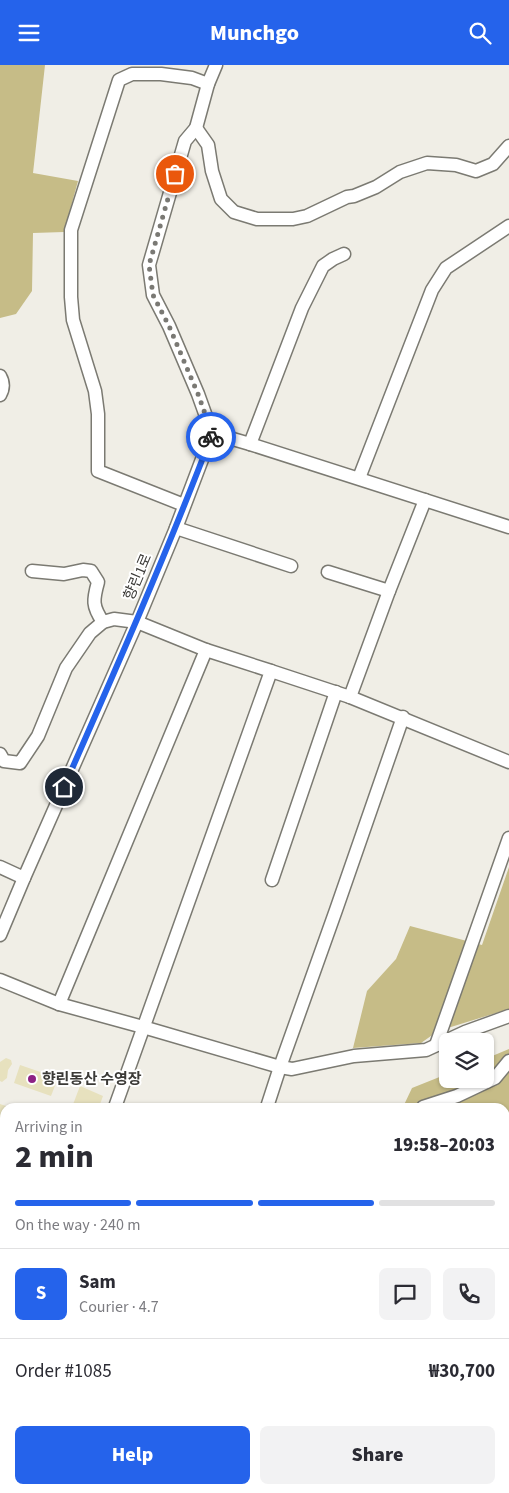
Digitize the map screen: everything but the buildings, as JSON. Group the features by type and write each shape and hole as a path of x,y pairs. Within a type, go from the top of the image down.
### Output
{"street":[{"path":"216,65 208,84 196,128 185,141 149,265 153,295 169,326 198,394 212,433 509,527"},
{"path":"184,505 98,471 96,391 73,321 70,297 71,230 119,80 132,74 161,74 192,78 208,84"},
{"path":"196,128 208,145 212,171 221,199 234,212 257,219 293,219 308,216 347,197 376,187 400,172 427,163 456,165 476,171 493,163 509,146"},
{"path":"359,479 432,290 446,268 509,226"},
{"path":"250,444 302,308 323,266 344,254"},
{"path":"0,376 3,381 3,389 0,395"},
{"name":"향린1로","path":"1,927 137,622 176,528 212,433"},
{"path":"350,697 425,501"},
{"path":"176,528 291,566"},
{"path":"32,571 64,574 83,569 91,571 98,581 93,605 102,622"},
{"path":"328,572 389,591"},
{"path":"0,754 4,761 20,763 38,736 66,669 90,633 102,622 114,619 137,622 206,650 350,697 403,717 509,762"},
{"path":"59,1004 206,650"},
{"path":"116,1103 271,671"},
{"path":"272,879 336,692"},
{"path":"269,1103 280,1067 340,901 403,717"},
{"path":"436,1045 509,838"},
{"path":"0,867 24,878"},
{"path":"0,980 59,1004 292,1069 354,1056 426,1050 465,1032 509,1016"},
{"path":"435,1103 457,1096 495,1078 509,1061"}],"shaded area":[{"path":"0,65 45,65 33,173 78,181 64,232 33,233 32,291 16,314 0,318"},
{"path":"509,867 509,1009 438,1031 421,1043 353,1048 367,991 396,959 410,926 482,945"},
{"path":"509,1049 509,1103 405,1103 412,1088 439,1077 439,1088 494,1088 494,1055"},
{"path":"6,1058 11,1060 12,1064 8,1070 7,1078 2,1082 0,1081 0,1062"},
{"path":"20,1065 58,1078 51,1096 14,1083"},
{"path":"80,1086 103,1096 100,1103 74,1103"}],"way so far":[{"path":"175,174 149,265 153,295 169,326 198,394 209,422 212,433 211,437"}],"place":[{"name":"향린동산 수영장","path":"32,1079"}],"route":[{"path":"64,787 150,591 211,437"}]}
